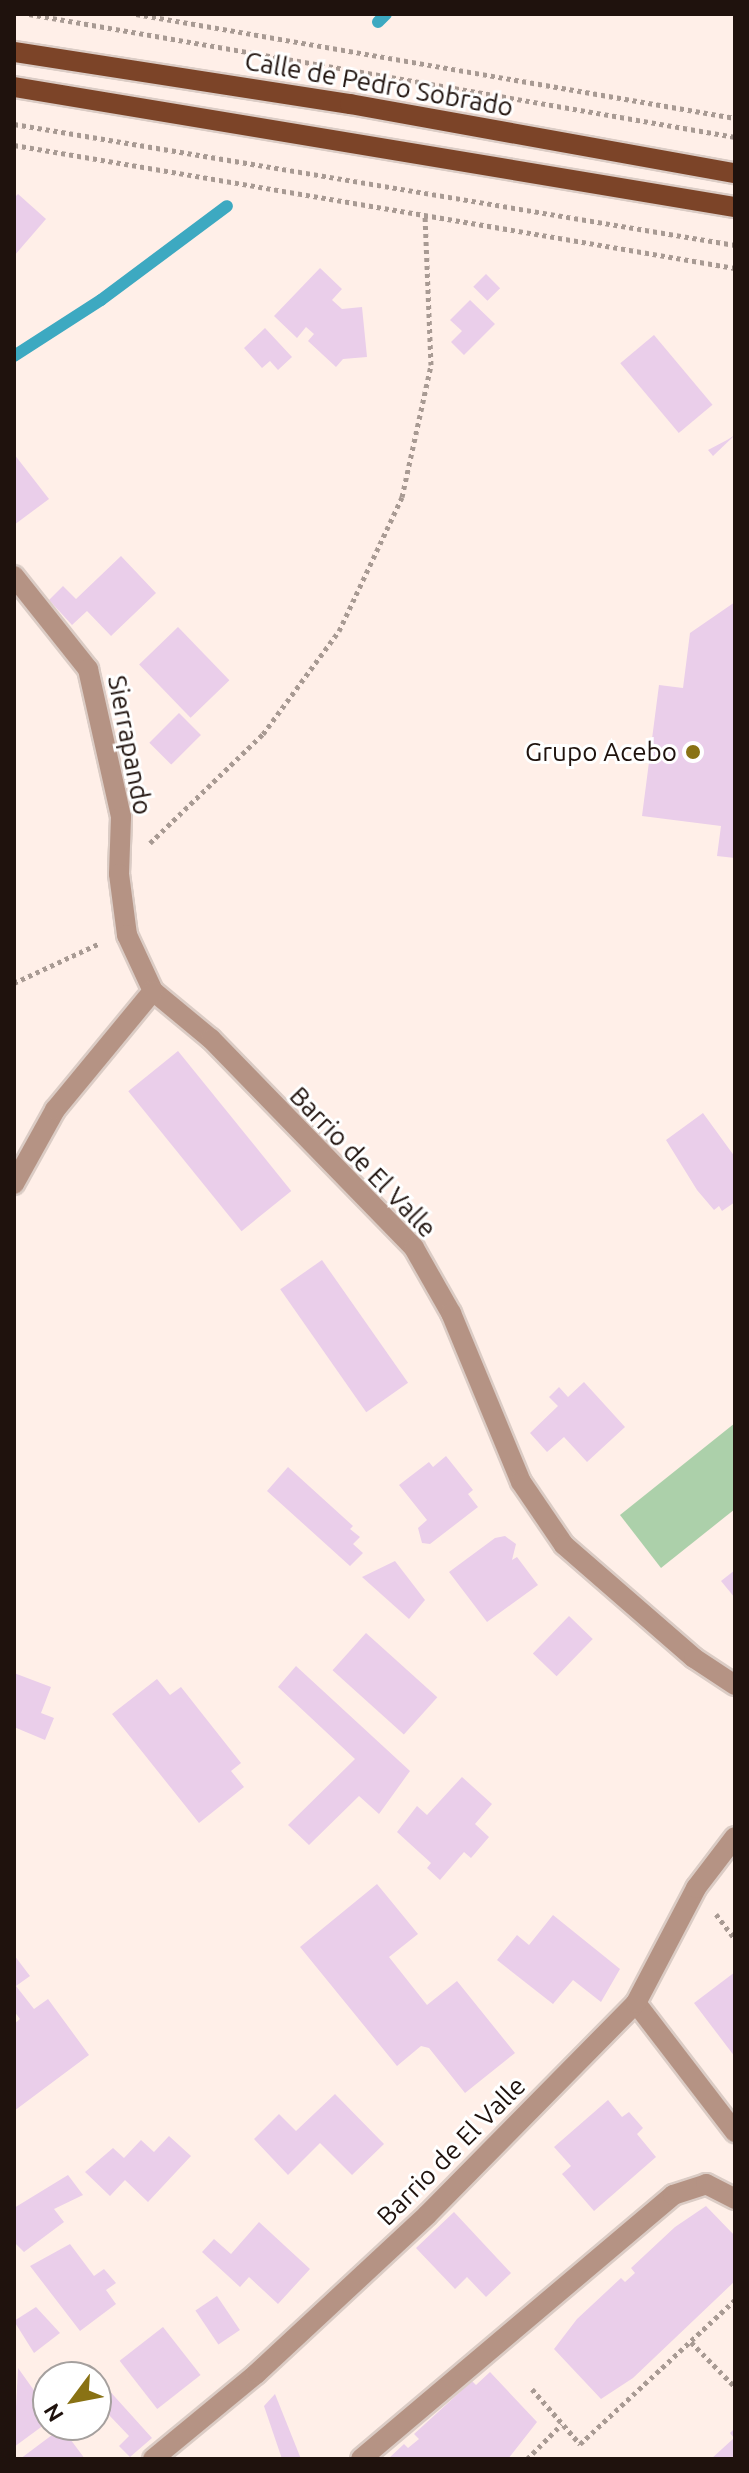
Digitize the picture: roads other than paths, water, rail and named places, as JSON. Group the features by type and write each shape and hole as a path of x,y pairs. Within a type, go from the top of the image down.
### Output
{"main road":[{"name":"Calle de Pedro Sobrado","path":"14,52 350,104 735,173"},
{"path":"14,87 735,207"}],"street":[{"name":"Sierrapando","path":"14,576 88,669 121,817 119,874 127,935 153,991"},
{"path":"14,1184 55,1110 153,991"},
{"name":"Barrio de El Valle","path":"153,991 211,1039 414,1248 451,1313 521,1482 564,1545 694,1658 735,1685"},
{"name":"Barrio de El Valle","path":"153,2459 256,2374 427,2215 636,2003 696,1888 735,1837"},
{"path":"636,2003 735,2132"},
{"path":"361,2459 673,2195 706,2184 735,2199"}],"waterway":[{"path":"378,22 386,14"},
{"path":"14,356 101,300 227,206"}],"place":[{"name":"Grupo Acebo","path":"693,752"}]}
